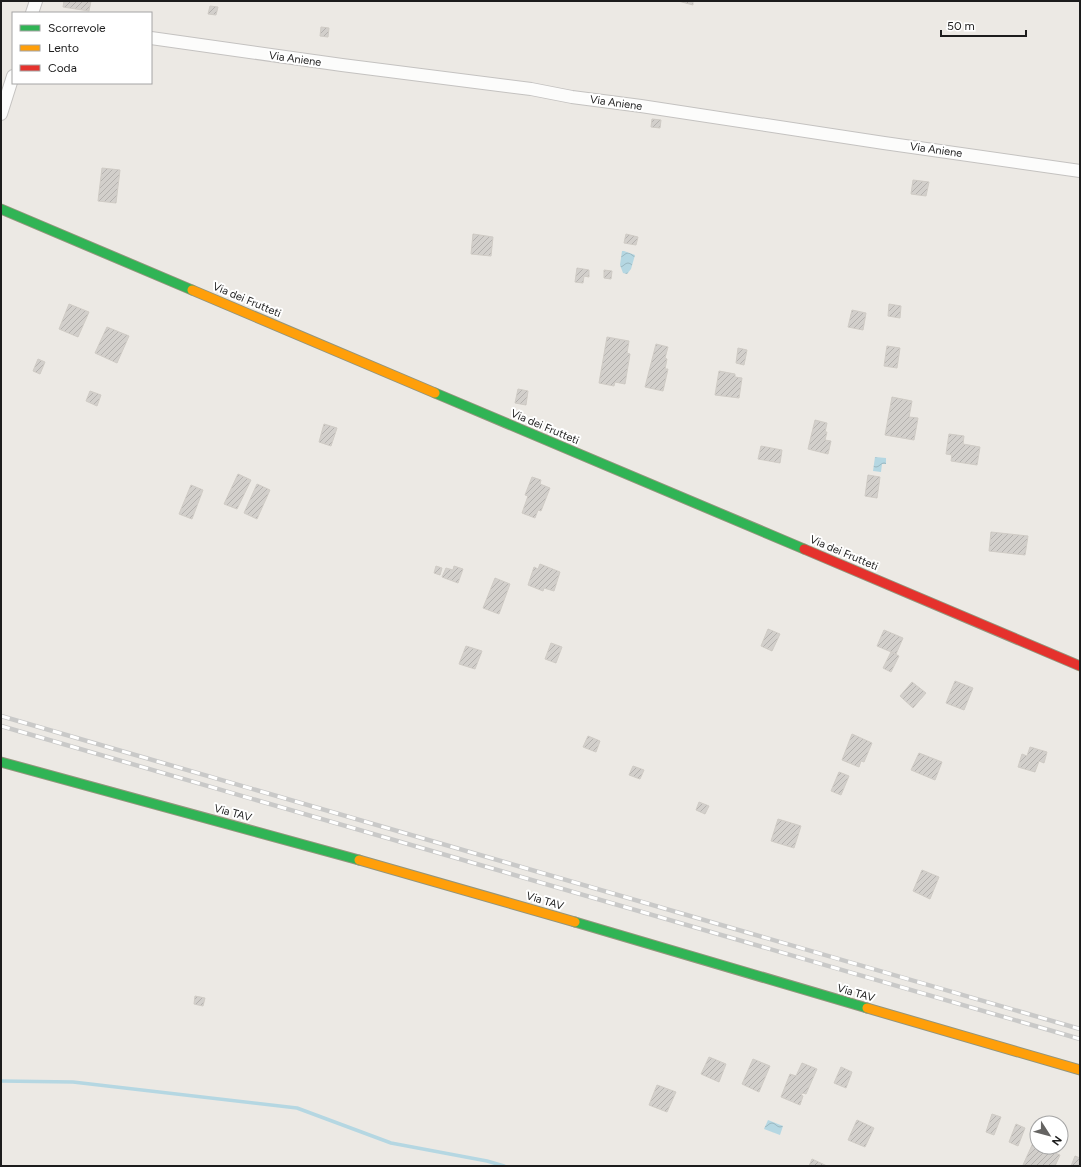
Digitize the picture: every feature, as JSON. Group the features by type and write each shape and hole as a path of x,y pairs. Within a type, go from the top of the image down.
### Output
{"street":[{"path":"32,12 36,1"},
{"name":"Via Aniene","path":"152,38 342,65 531,89 572,97 1080,171"},
{"path":"1,114 12,79"},
{"name":"Via dei Frutteti","path":"1,209 1080,666"},
{"name":"Via TAV","path":"1,762 425,878 1080,1070"}],"water":[{"path":"622,251 635,255 631,269 627,274 623,273 620,265"},
{"path":"875,457 886,458 886,464 882,464 881,472 873,471"},
{"path":"768,1120 783,1126 780,1135 764,1129"}],"building":[{"path":"64,1 91,1 89,11 63,7"},
{"path":"678,1 693,1 693,5"},
{"path":"210,6 218,7 216,15 208,14"},
{"path":"321,27 329,28 328,37 320,36"},
{"path":"652,119 661,120 660,128 651,127"},
{"path":"102,168 120,170 116,203 98,201"},
{"path":"913,180 929,182 926,196 911,194"},
{"path":"473,234 493,237 491,256 471,254"},
{"path":"626,234 638,237 636,245 624,243"},
{"path":"577,268 589,270 589,277 584,276 583,283 575,282"},
{"path":"604,270 612,271 611,279 604,278"},
{"path":"69,304 89,312 78,337 59,329"},
{"path":"889,304 901,306 900,318 888,316"},
{"path":"852,310 866,313 863,330 848,327"},
{"path":"107,327 129,336 117,363 95,353"},
{"path":"607,337 629,341 627,353 630,354 625,384 615,382 614,386 599,383"},
{"path":"656,344 668,347 665,358 667,359 665,369 668,369 663,391 645,387"},
{"path":"887,346 900,348 897,368 884,366"},
{"path":"738,348 747,350 744,365 736,363"},
{"path":"38,359 45,362 40,374 33,371"},
{"path":"719,371 735,374 735,377 742,378 739,398 715,395"},
{"path":"518,389 528,391 526,405 515,403"},
{"path":"90,391 101,395 97,406 86,401"},
{"path":"892,397 912,401 909,417 918,418 914,440 885,435"},
{"path":"815,420 827,423 825,440 831,441 828,454 808,449"},
{"path":"324,424 337,428 331,446 319,442"},
{"path":"949,434 964,436 963,444 980,447 977,465 951,461 952,455 946,454"},
{"path":"761,446 782,450 780,463 758,459"},
{"path":"238,474 251,480 237,509 224,504"},
{"path":"868,475 880,477 877,498 865,496"},
{"path":"532,477 541,480 540,484 550,488 541,511 538,510 535,518 522,513 528,496 525,495"},
{"path":"257,484 270,490 257,519 244,513"},
{"path":"191,485 203,490 192,519 179,514"},
{"path":"991,532 1028,536 1025,555 989,551"},
{"path":"540,564 560,572 554,591 544,588 543,591 528,585 534,567 538,569"},
{"path":"436,566 442,568 440,575 434,573"},
{"path":"454,566 463,569 458,583 442,577 446,568 453,570"},
{"path":"495,578 510,584 499,614 483,608"},
{"path":"768,629 780,634 772,651 761,646"},
{"path":"884,630 903,638 896,654 877,646"},
{"path":"551,643 562,647 556,663 545,659"},
{"path":"466,646 482,651 475,669 459,664"},
{"path":"891,652 899,656 891,672 883,668"},
{"path":"955,681 973,688 964,710 946,703"},
{"path":"912,682 926,693 913,708 900,696"},
{"path":"852,734 872,743 864,762 861,761 859,767 842,760"},
{"path":"588,736 600,741 596,752 583,747"},
{"path":"1030,747 1047,752 1044,763 1039,761 1035,772 1018,767 1022,754 1027,756"},
{"path":"919,753 942,762 935,780 911,770"},
{"path":"633,766 644,770 640,779 629,775"},
{"path":"839,772 849,776 841,795 831,791"},
{"path":"699,802 709,806 705,814 696,810"},
{"path":"778,819 801,826 794,848 771,841"},
{"path":"922,870 939,877 930,899 913,891"},
{"path":"195,996 205,998 203,1006 194,1004"},
{"path":"709,1057 726,1064 719,1082 701,1074"},
{"path":"753,1059 770,1066 759,1092 742,1084"},
{"path":"802,1063 817,1069 806,1094 803,1093 801,1095 803,1096 800,1105 781,1097 790,1074 796,1076"},
{"path":"841,1067 852,1072 846,1088 834,1083"},
{"path":"657,1085 676,1092 667,1112 649,1105"},
{"path":"992,1114 1001,1117 994,1135 986,1132"},
{"path":"857,1120 874,1128 865,1147 848,1140"},
{"path":"1016,1124 1025,1128 1018,1146 1009,1142"},
{"path":"1029,1152 1029,1155 1060,1155 1055,1166 1023,1165"},
{"path":"1075,1156 1080,1158 1080,1166 1071,1166"},
{"path":"812,1159 827,1166 809,1166"}],"waterway":[{"path":"1,1081 73,1082 297,1108 391,1143 487,1161 504,1166"}],"railway":[{"path":"1,716 1080,1029"},
{"path":"1,726 1080,1039"}],"traffic: fast":[{"path":"1,209 192,290"},
{"path":"435,393 804,549"},
{"path":"1,762 359,860"},
{"path":"575,922 867,1008"}],"traffic: slow":[{"path":"192,290 435,393"},
{"path":"359,860 575,922"},
{"path":"867,1008 1080,1070"}],"traffic: jam":[{"path":"804,549 1080,666"}]}
